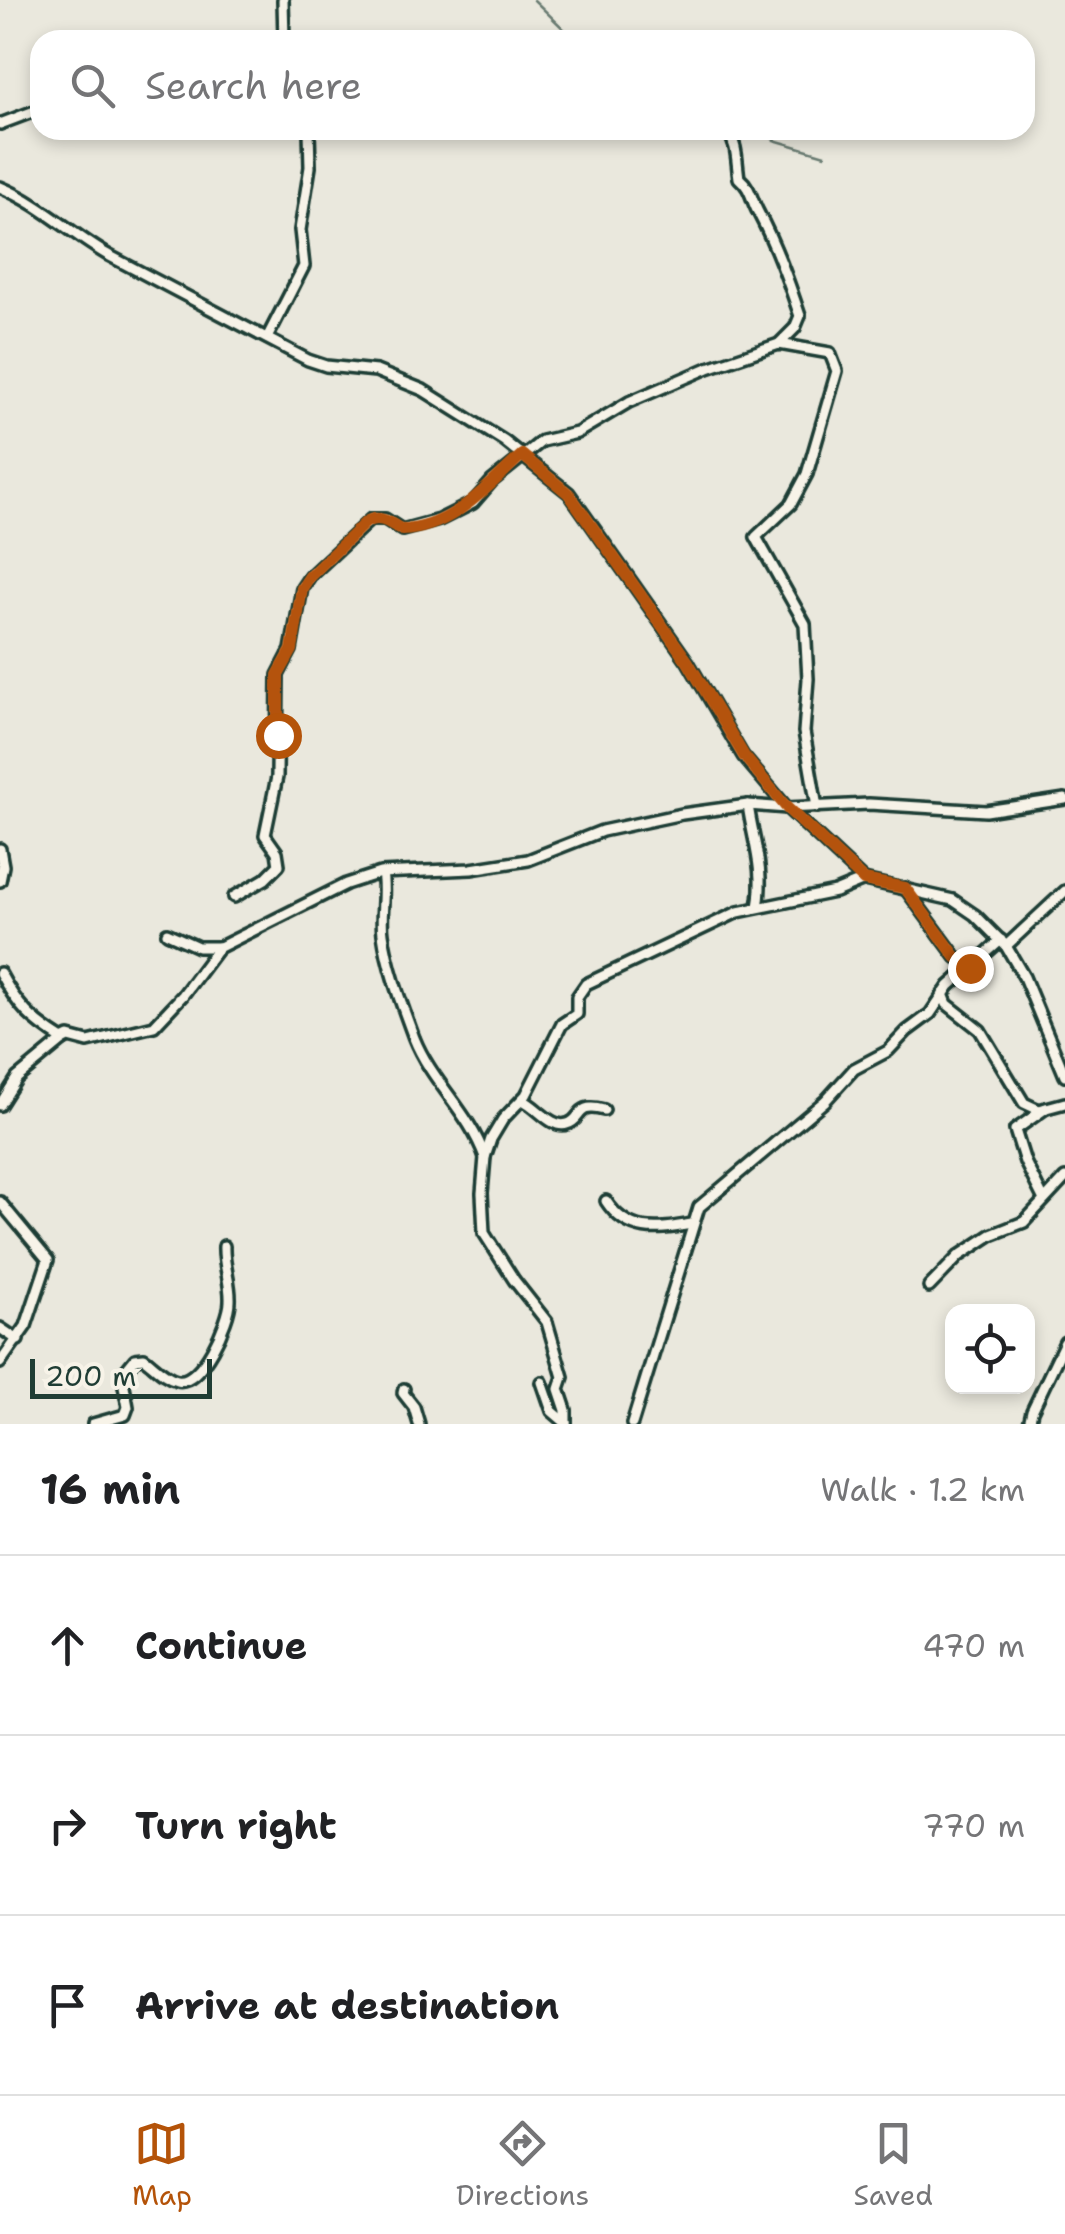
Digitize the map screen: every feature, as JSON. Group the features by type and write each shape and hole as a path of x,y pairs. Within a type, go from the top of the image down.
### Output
{"street":[{"path":"283,0 284,30"},
{"path":"0,124 30,113"},
{"path":"267,338 302,272 300,230 310,140"},
{"path":"234,897 265,879 279,865 273,844 265,836 277,777 276,690 278,675 292,650 306,581 366,522 377,518 402,530 439,520 473,503 542,441 597,424 629,402 708,368 779,344 796,328 800,316 774,240 749,186 740,178 734,140"},
{"path":"0,187 50,213 108,255 319,364 376,371 409,383 504,440 569,494 688,662 744,756 787,808 864,880 953,900 975,914 1003,943 1024,977 1065,1076"},
{"path":"779,344 830,353 837,371 798,495 756,538 806,624 808,679 804,732 817,807"},
{"path":"0,1106 10,1086 63,1040 69,1037 88,1042 154,1026 183,996 220,947 346,884 382,873 424,873 516,863 621,826 748,805 787,808 869,804 986,811 1065,798"},
{"path":"748,805 751,833 761,861 758,906"},
{"path":"0,849 0,880"},
{"path":"382,873 382,930 398,995 424,1058 462,1111 485,1157"},
{"path":"566,1423 559,1389 562,1377 547,1322 514,1280 481,1223 485,1157 491,1138 522,1100 562,1024 576,1014 576,998 586,984 738,912 835,892 864,880"},
{"path":"905,888 956,957 970,968"},
{"path":"632,1424 678,1282 694,1215 708,1198 825,1101 854,1069 888,1052 930,1014 943,994 970,968 1065,891"},
{"path":"167,933 198,947 220,947"},
{"path":"0,974 18,1006 63,1040"},
{"path":"943,994 948,1004 980,1030 1017,1096 1033,1108 1065,1103"},
{"path":"522,1100 536,1106 550,1120 563,1124 571,1122 580,1111 604,1110"},
{"path":"1043,1198 1020,1152 1015,1130 1048,1107"},
{"path":"929,1287 959,1256 997,1232 1024,1222 1065,1178"},
{"path":"606,1201 632,1227 692,1224"},
{"path":"0,1202 48,1260 26,1326 0,1362"},
{"path":"93,1424 125,1416 128,1407 122,1375 136,1359 144,1358 170,1378 181,1381 193,1377 205,1365 230,1306 224,1246"},
{"path":"0,1328 18,1340"},
{"path":"1029,1424 1065,1342"},
{"path":"542,1382 552,1411 566,1423"},
{"path":"404,1389 419,1424"}],"waterway":[{"path":"534,0 565,30"},
{"path":"774,140 825,155"}],"route":[{"path":"278,735 278,675 292,650 306,581 371,519 385,520 402,530 439,520 473,503 522,455 569,494 688,662 744,756 787,808 852,872 864,880 905,888 950,951 970,968"}]}
